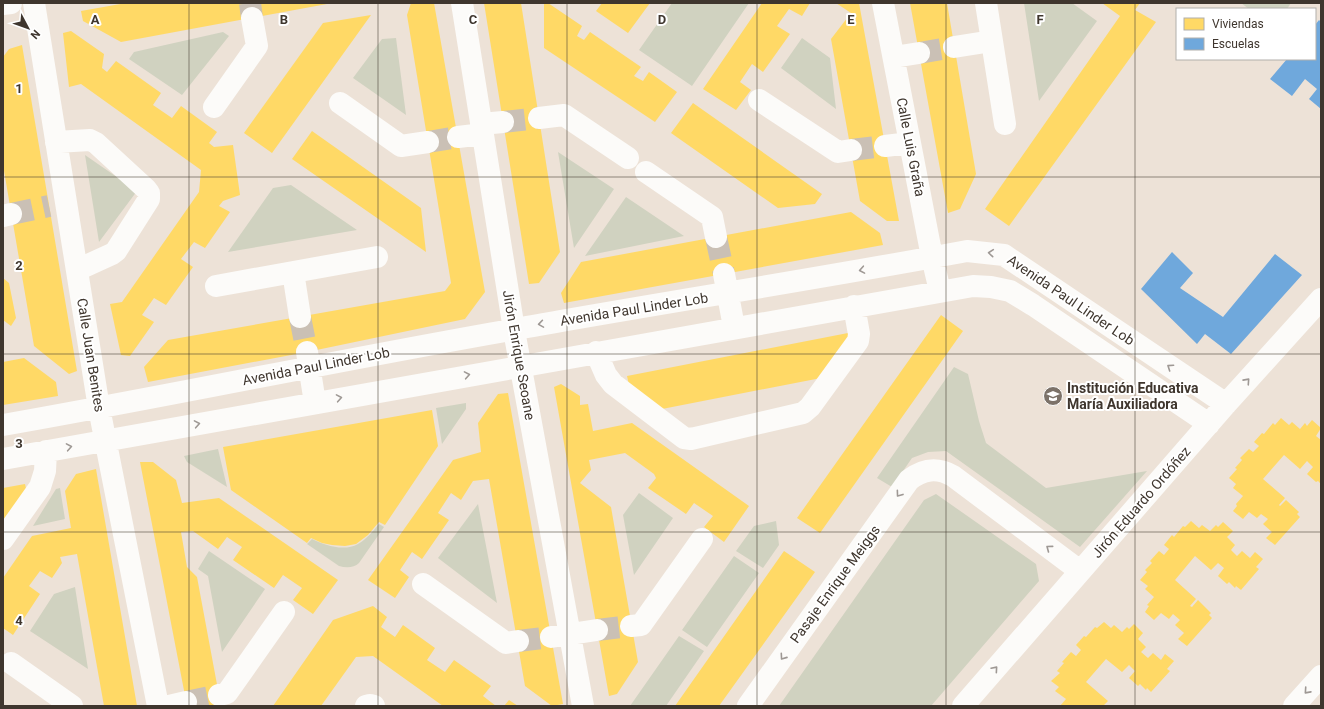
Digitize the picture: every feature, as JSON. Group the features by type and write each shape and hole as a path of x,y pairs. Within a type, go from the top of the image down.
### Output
{"street":[{"path":"3,4 10,3"},
{"name":"Calle Juan Benites","path":"34,3 56,142 57,204 77,270 99,408 158,706"},
{"name":"Jirón Enrique Seoane","path":"462,3 521,367 560,635 583,706"},
{"name":"Calle Luis Graña","path":"883,3 932,257 940,291"},
{"path":"986,3 1005,124"},
{"path":"214,107 257,46 252,18"},
{"path":"954,47 992,41"},
{"path":"894,57 919,53"},
{"path":"759,100 838,152 851,150"},
{"path":"340,103 401,146 428,142"},
{"path":"539,118 564,115 628,158"},
{"path":"458,137 503,122"},
{"path":"56,142 90,140 96,143 149,193 149,199 116,250 112,254 77,270"},
{"path":"885,146 910,143"},
{"path":"646,172 712,217 716,237"},
{"name":"Avenida Paul Linder Lob","path":"3,425 99,408 308,359 514,329 726,283 932,257 967,251 1004,255 1226,404"},
{"path":"216,286 377,257"},
{"path":"293,272 300,317"},
{"path":"726,283 734,327"},
{"name":"Avenida Paul Linder Lob","path":"3,459 502,369 521,367 734,327 973,286 991,287 1010,291 1209,424"},
{"name":"Jirón Eduardo Ordóñez","path":"971,703 1080,571 1226,404 1321,299"},
{"path":"596,352 606,375 613,384 684,438 691,439 803,413 810,407 858,341 859,334 854,306"},
{"path":"308,359 315,403"},
{"path":"3,539 40,487 45,471 46,451"},
{"name":"Pasaje Enrique Meiggs","path":"748,706 909,480 916,474 928,470 943,472 953,476 1080,571"},
{"path":"631,626 641,625 702,539"},
{"path":"423,584 506,643 518,641"},
{"path":"219,695 227,693 284,612"},
{"path":"560,635 597,630"},
{"path":"11,663 72,706"},
{"path":"1294,706 1321,676"},
{"path":"366,706 374,706"}],"green space":[{"path":"672,3 749,3 692,86 639,50"},
{"path":"1024,3 1072,3 1097,21 1039,101"},
{"path":"1241,3 1291,3 1288,8 1248,8"},
{"path":"223,32 229,36 182,95 129,59 134,52"},
{"path":"396,38 406,115 353,78 382,39"},
{"path":"802,38 830,58 836,109 781,68"},
{"path":"558,152 614,189 574,248"},
{"path":"85,155 137,191 99,242"},
{"path":"291,185 357,230 228,252 273,188"},
{"path":"626,197 684,236 585,256"},
{"path":"954,367 968,374 979,421 986,443 1046,488 1147,471 1080,547 946,451 928,452 912,458 892,487 877,478"},
{"path":"466,403 466,409 442,444 436,408"},
{"path":"218,449 227,487 187,462 184,456"},
{"path":"60,488 65,519 33,526 56,489"},
{"path":"639,493 673,518 634,575 623,515"},
{"path":"936,494 1036,564 1039,581 931,706 779,706 924,500"},
{"path":"478,504 497,603 438,558"},
{"path":"776,521 779,545 763,568 736,551 754,526"},
{"path":"379,524 384,527 359,563 352,567 339,566 307,544 312,539 334,547 340,548 352,546 364,540"},
{"path":"209,551 265,589 222,652 208,576 198,569"},
{"path":"734,556 759,573 707,647 682,630"},
{"path":"75,587 88,669 30,631 54,594"},
{"path":"679,636 704,651 666,706 630,706"}],"building: Viviendas":[{"path":"126,3 327,4 121,42 83,21 81,11"},
{"path":"411,3 434,3 485,292 465,319 307,352 148,382 144,367 168,340 445,291 451,283 407,15"},
{"path":"484,3 521,3 560,252 539,283 529,284"},
{"path":"544,3 548,3 582,26 577,36 584,40 590,32 641,67 634,76 643,81 649,72 677,92 655,122 544,48"},
{"path":"602,3 650,3 628,33 596,11"},
{"path":"762,3 810,3 802,16 789,9 777,26 790,34 763,72 752,64 740,82 751,90 736,110 703,89"},
{"path":"836,3 859,3 899,221 887,221 860,201 831,39 851,13"},
{"path":"910,3 947,3 976,174 960,209 948,213"},
{"path":"1102,3 1140,3 1135,10 1156,22 1009,226 985,209 1120,16"},
{"path":"371,15 272,153 244,133 323,23"},
{"path":"71,31 104,54 102,68 107,72 116,61 161,93 153,105 172,118 181,106 217,132 209,143 214,147 233,145 240,195 223,201 219,206 230,212 205,248 194,242 181,259 193,267 166,305 154,298 142,315 154,322 130,356 121,355 110,304 122,302 199,192 201,170 81,84 69,87 63,33"},
{"path":"22,45 77,371 69,374 34,346 3,165 3,57 9,49"},
{"path":"693,103 822,194 815,204 778,208 671,133"},
{"path":"312,131 421,208 426,252 292,159"},
{"path":"851,212 880,233 883,245 564,303 561,293 581,262"},
{"path":"3,278 9,283 16,318 11,326 3,320"},
{"path":"941,315 963,331 820,533 797,518"},
{"path":"848,333 848,342 821,378 662,409 629,385 627,376"},
{"path":"24,358 56,382 58,396 3,405 3,362"},
{"path":"561,384 580,396 580,405 588,404 593,431 632,423 749,506 724,542 704,527 713,516 694,503 686,514 648,488 656,478 654,474 625,453 589,460 591,470 580,483 611,507 638,662 617,694 609,696 554,387"},
{"path":"508,393 563,704 552,706 525,686 489,479 473,481 461,500 451,493 438,513 449,520 422,559 412,552 400,570 409,577 395,598 368,580 453,460 481,452 478,423 498,394"},
{"path":"432,410 438,446 385,525 379,522 368,535 356,544 345,546 332,545 322,543 311,538 307,543 231,490 223,447"},
{"path":"1281,418 1289,425 1292,422 1300,429 1305,423 1307,426 1312,420 1321,428 1316,436 1321,440 1321,484 1318,481 1316,482 1307,474 1313,467 1307,461 1300,469 1284,455 1263,479 1285,498 1279,505 1280,506 1286,500 1299,512 1297,514 1300,517 1275,545 1266,538 1272,532 1263,524 1268,519 1261,514 1257,518 1249,512 1243,519 1233,511 1237,506 1236,504 1243,496 1233,488 1236,484 1229,478 1237,469 1235,468 1242,460 1240,458 1249,449 1253,452 1259,446 1254,442 1262,433 1264,434 1273,423 1275,425"},
{"path":"140,462 153,462 176,480 182,503 219,498 338,580 313,614 293,600 302,588 283,575 274,588 233,560 242,547 227,537 218,549 193,531 181,532 187,567 197,577 221,706 187,706"},
{"path":"96,469 137,706 104,706 77,554 60,557 62,563 52,578 40,571 29,586 40,594 13,635 3,628 3,578 32,536 71,528 65,491 76,474"},
{"path":"25,484 27,493 3,525 3,488"},
{"path":"1191,521 1199,528 1202,525 1210,531 1216,525 1218,527 1223,522 1233,531 1227,537 1235,545 1231,550 1237,556 1242,551 1250,558 1255,552 1263,559 1256,567 1259,569 1241,590 1236,586 1235,588 1229,582 1227,584 1218,576 1224,568 1218,563 1211,570 1195,556 1175,580 1196,599 1190,606 1192,607 1198,600 1211,613 1209,615 1212,618 1187,646 1178,639 1184,633 1175,625 1180,620 1173,614 1169,619 1161,613 1154,620 1145,612 1149,606 1147,605 1154,597 1145,589 1148,586 1140,580 1147,572 1145,570 1152,563 1150,561 1159,551 1164,555 1169,549 1164,545 1172,535 1174,537 1183,526 1185,527"},
{"path":"784,551 815,572 719,706 675,706"},
{"path":"373,606 387,617 381,627 395,637 403,625 435,648 427,660 445,672 454,660 491,686 483,696 496,706 443,706 373,656 356,657 321,706 273,706 333,620"},
{"path":"1104,622 1111,628 1114,625 1122,632 1127,627 1129,629 1134,624 1143,633 1138,639 1146,647 1141,652 1148,658 1153,653 1161,660 1165,654 1174,661 1167,669 1170,671 1151,692 1147,688 1146,690 1140,684 1138,686 1129,678 1135,671 1129,665 1122,672 1106,659 1086,682 1108,701 1103,706 1060,706 1066,699 1055,691 1059,687 1051,681 1060,673 1057,671 1064,663 1062,662 1071,652 1076,656 1081,650 1076,645 1084,636 1086,637 1095,627 1097,628"},
{"path":"509,700 518,706 504,706"}],"building: Escuelas":[{"path":"1319,20 1321,22 1321,109 1309,99 1317,89 1305,79 1292,96 1270,79 1286,60 1316,60 1316,24"},
{"path":"1172,252 1193,273 1180,288 1223,317 1275,254 1302,275 1231,354 1205,334 1197,344 1141,289"}],"tunnel":[{"path":"250,3 252,18"},
{"path":"919,53 954,47"},
{"path":"503,122 539,118"},
{"path":"428,142 458,137"},
{"path":"851,150 885,146"},
{"path":"11,214 49,206"},
{"path":"716,237 724,274"},
{"path":"300,317 307,352"},
{"path":"597,630 631,626"},
{"path":"518,641 551,637"},
{"path":"186,702 219,695"}],"place":[{"name":"Institución Educativa María Auxiliadora","path":"1053,396"}]}
